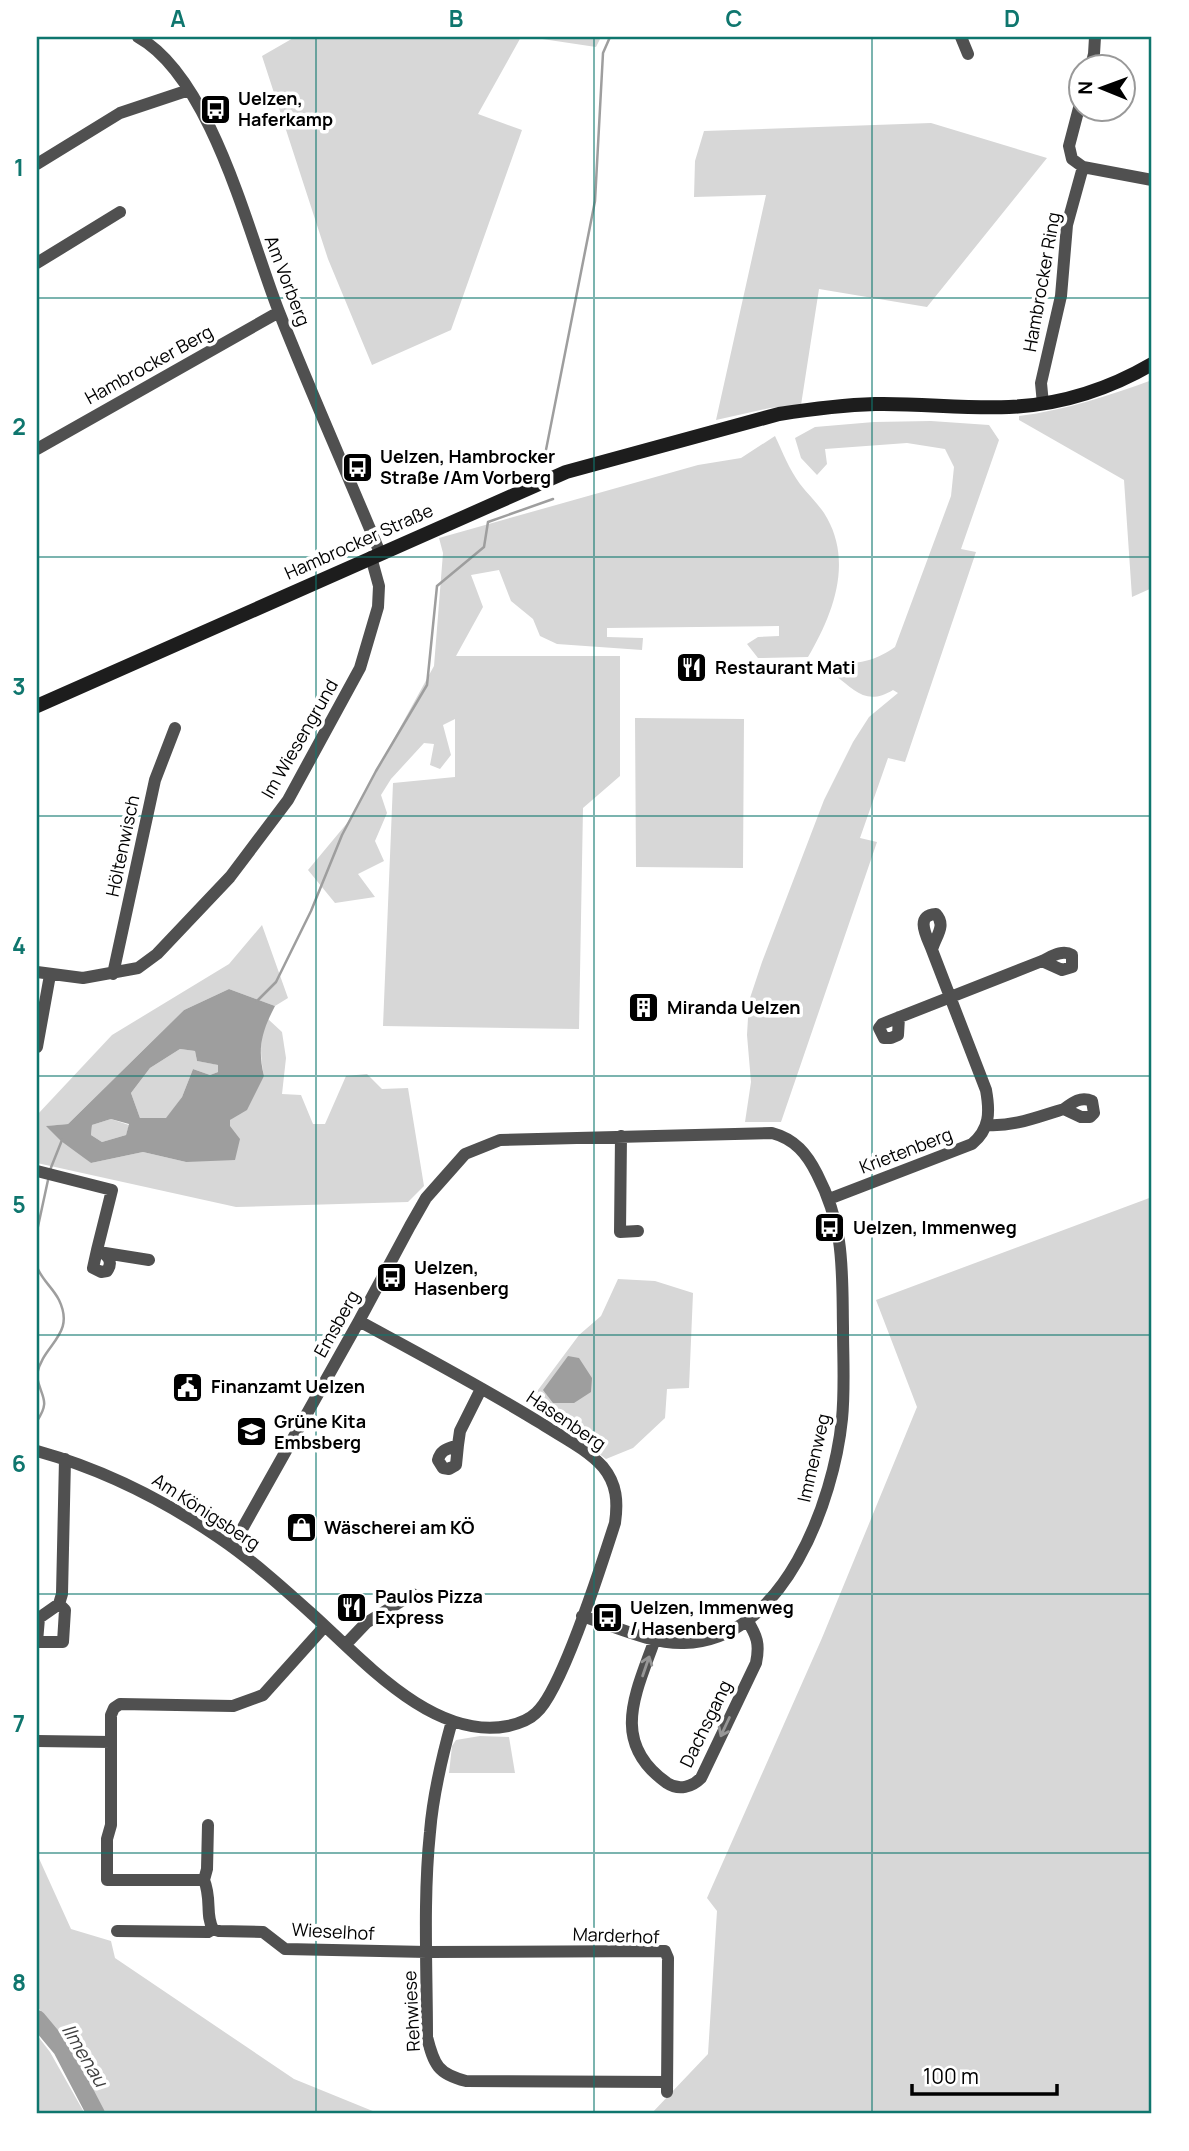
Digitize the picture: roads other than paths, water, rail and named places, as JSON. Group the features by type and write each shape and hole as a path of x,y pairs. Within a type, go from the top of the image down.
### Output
{"street":[{"name":"Am Vorberg","path":"138,37 164,56 209,125 279,312 376,555"},
{"path":"961,37 968,54"},
{"path":"37,164 120,113 188,90"},
{"path":"1075,122 1069,146 1072,159 1083,167 1152,180"},
{"name":"Hambrocker Ring","path":"1043,404 1041,383 1060,296 1067,225 1083,167"},
{"path":"37,263 120,212"},
{"name":"Hambrocker Berg","path":"37,449 279,312"},
{"name":"Hambrocker Straße","path":"37,706 517,492 579,468 779,414 841,405 1008,407 1043,404 1107,386 1152,364"},
{"name":"Im Wiesengrund","path":"37,972 83,978 138,968 157,954 230,877 288,800 360,668 378,607 376,555"},
{"name":"Höltenwisch","path":"113,974 155,780 175,727"},
{"path":"932,950 986,1090 990,1112 986,1125 1017,1124 1064,1109"},
{"path":"899,1017 1041,961"},
{"path":"37,1047 50,975"},
{"name":"Krietenberg","path":"830,1199 972,1143 982,1136 986,1125"},
{"name":"Immenweg","path":"582,1616 655,1639 685,1644 705,1640 727,1632 768,1603 785,1583 805,1549 828,1489 843,1418 842,1259 838,1225 830,1199 811,1162 796,1143 785,1136 772,1133"},
{"name":"Emsberg","path":"232,1547 426,1198 465,1154 500,1140 772,1133"},
{"path":"621,1136 620,1232 638,1231"},
{"path":"44,1173 112,1190 101,1252 149,1260"},
{"name":"Hasenberg","path":"359,1321 481,1388 592,1457 602,1467 613,1484 617,1507 615,1523 582,1616"},
{"path":"458,1445 460,1431 481,1388"},
{"name":"Am Königsberg","path":"37,1451 100,1472 139,1490 232,1547 401,1693 452,1721 475,1727 498,1728 513,1725 538,1713 559,1676 582,1616"},
{"path":"59,1604 62,1594 65,1459"},
{"path":"346,1644 366,1623 413,1594"},
{"name":"Dachsgang","path":"655,1639 631,1710 631,1731 637,1750 646,1765 669,1784 686,1787 694,1785 701,1778 755,1662 760,1647 747,1620"},
{"path":"204,1880 107,1880 107,1839 111,1825 111,1715 114,1708 120,1703 233,1706 263,1695 325,1626"},
{"name":"Rehwiese","path":"452,1721 436,1788 429,1833 427,2038 433,2061 448,2076 466,2081 667,2087"},
{"path":"37,1741 111,1742"},
{"path":"208,1825 208,1870 204,1880 209,1892 209,1923 213,1929"},
{"name":"Wieselhof","path":"117,1931 213,1929 263,1932 285,1950 427,1952"},
{"name":"Marderhof","path":"427,1952 665,1951 668,1958 667,2087"}],"waterway":[{"path":"544,460 595,201 603,53 610,37"},
{"path":"257,1001 276,982 311,911 342,835 427,685 437,586 484,547 488,522 553,499"},
{"path":"50,1170 62,1140"},
{"path":"37,1231 48,1180"},
{"path":"37,1267 59,1300 64,1322 37,1374"},
{"path":"37,1377 44,1399 37,1421"},
{"name":"Ilmenau","path":"37,2019 62,2049 96,2114"}],"place":[{"name":"Uelzen, Haferkamp","path":"215,109"},
{"name":"Uelzen, Hambrocker Straße /Am Vorberg","path":"357,467"},
{"name":"Restaurant Mati","path":"692,668"},
{"name":"Miranda Uelzen","path":"644,1008"},
{"name":"Uelzen, Immenweg","path":"830,1228"},
{"name":"Uelzen, Hasenberg","path":"391,1278"},
{"name":"Finanzamt Uelzen","path":"188,1387"},
{"name":"Grüne Kita Embsberg","path":"251,1432"},
{"name":"Wäscherei am KÖ","path":"301,1528"},
{"name":"Paulos Pizza Express","path":"352,1607"},
{"name":"Uelzen, Immenweg / Hasenberg","path":"607,1618"}]}
